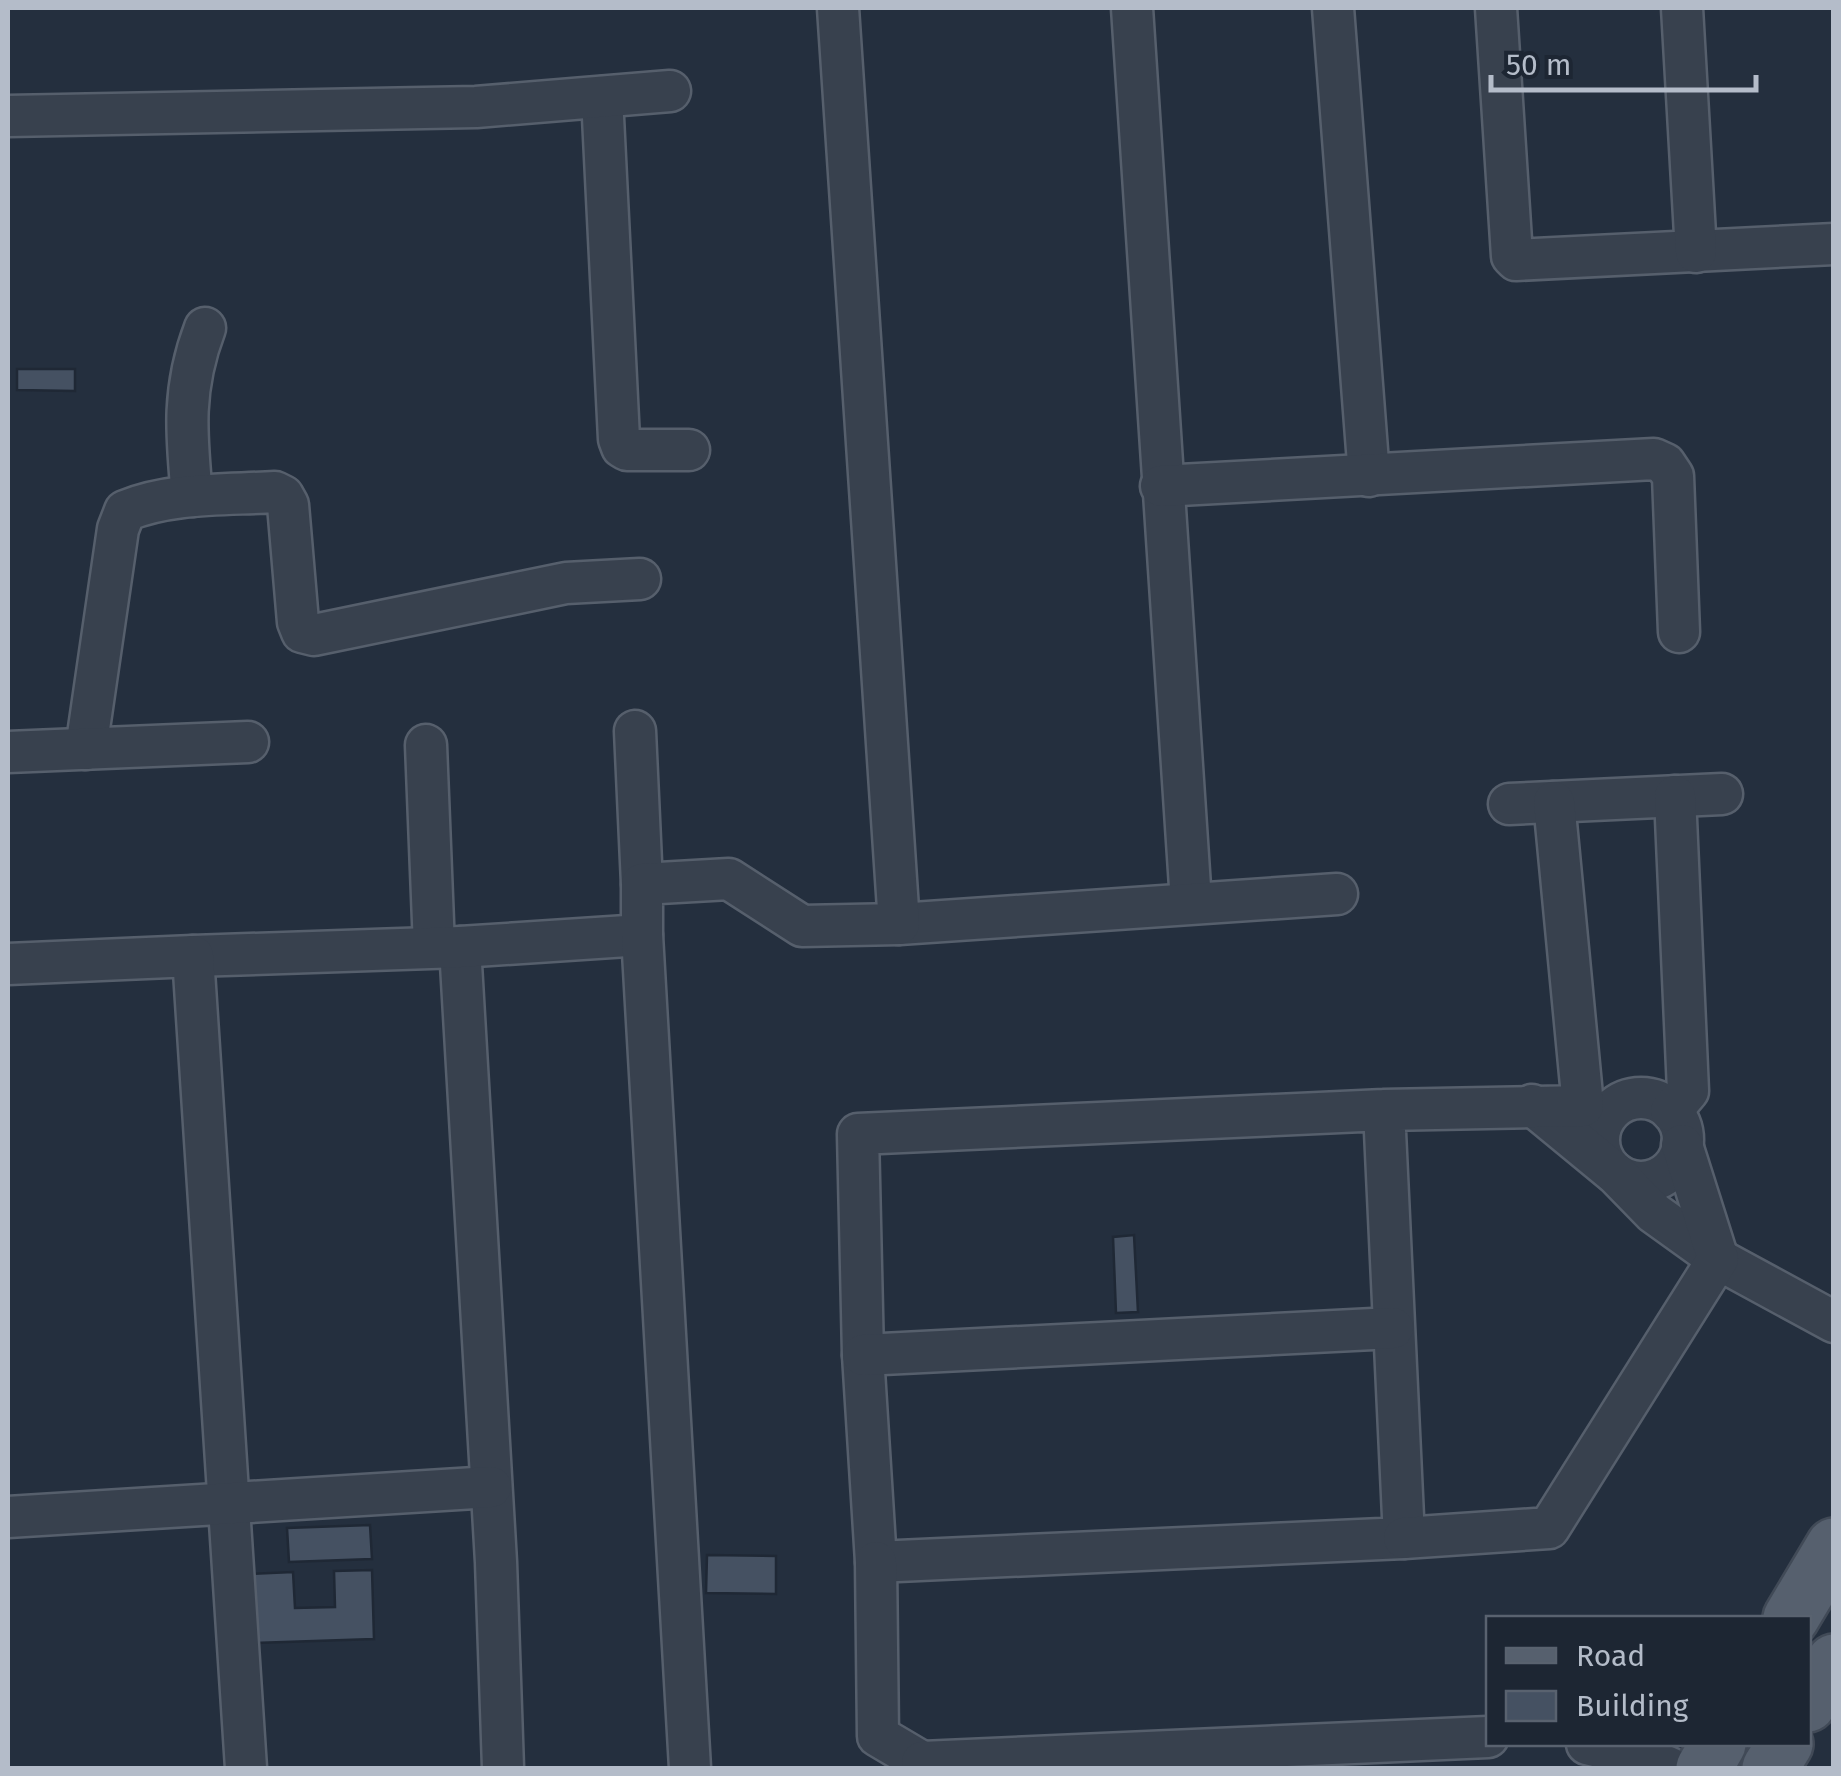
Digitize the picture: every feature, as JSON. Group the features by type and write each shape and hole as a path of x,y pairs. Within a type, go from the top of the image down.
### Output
{"main road":[{"path":"1792,1616 1834,1546"},
{"path":"1811,1699 1834,1662"},
{"path":"1704,1768 1717,1746"},
{"path":"1770,1768 1784,1746"}],"street":[{"path":"838,8 899,924"},
{"path":"1132,8 1190,902"},
{"path":"1333,8 1369,476"},
{"path":"1496,8 1512,256 1516,260 1834,244"},
{"path":"1682,8 1696,252"},
{"path":"8,116 476,107 670,91"},
{"path":"602,97 619,438 627,450 689,450"},
{"path":"192,496 186,430 191,364 206,328"},
{"path":"1161,486 1654,459 1665,464 1673,476 1680,632"},
{"path":"86,749 118,528 124,511 192,496 275,492 282,496 288,505 298,622 302,632 314,635 566,583 640,579"},
{"path":"635,731 642,935 690,1768"},
{"path":"8,752 248,742"},
{"path":"426,744 447,947 491,1488 503,1768"},
{"path":"1509,804 1722,794"},
{"path":"1554,802 1600,1106 1608,1114 1598,1139 1600,1152 1616,1174 1642,1182 1669,1172 1688,1091 1675,796"},
{"path":"642,884 729,879 802,926 899,924 1336,894"},
{"path":"8,964 447,947 642,935"},
{"path":"194,956 246,1768"},
{"path":"876,1562 1548,1528 1718,1259 1677,1128 1655,1100 1642,1098 1600,1106 1384,1110 858,1134 863,1354 876,1562 878,1736 922,1765 1435,1737 1486,1738"},
{"path":"1532,1105 1616,1174 1654,1213 1718,1259 1834,1322"},
{"path":"1384,1110 1404,1538"},
{"path":"863,1354 1393,1328"},
{"path":"8,1518 491,1488"},
{"path":"1595,1746 1670,1768"}],"building":[{"path":"17,369 75,369 75,391 17,390"},
{"path":"1134,1235 1138,1312 1116,1313 1113,1237"},
{"path":"370,1525 372,1559 289,1562 287,1528"},
{"path":"707,1555 776,1556 776,1594 706,1593"},
{"path":"372,1570 374,1639 252,1643 250,1574 293,1572 295,1608 335,1607 334,1571"}]}
